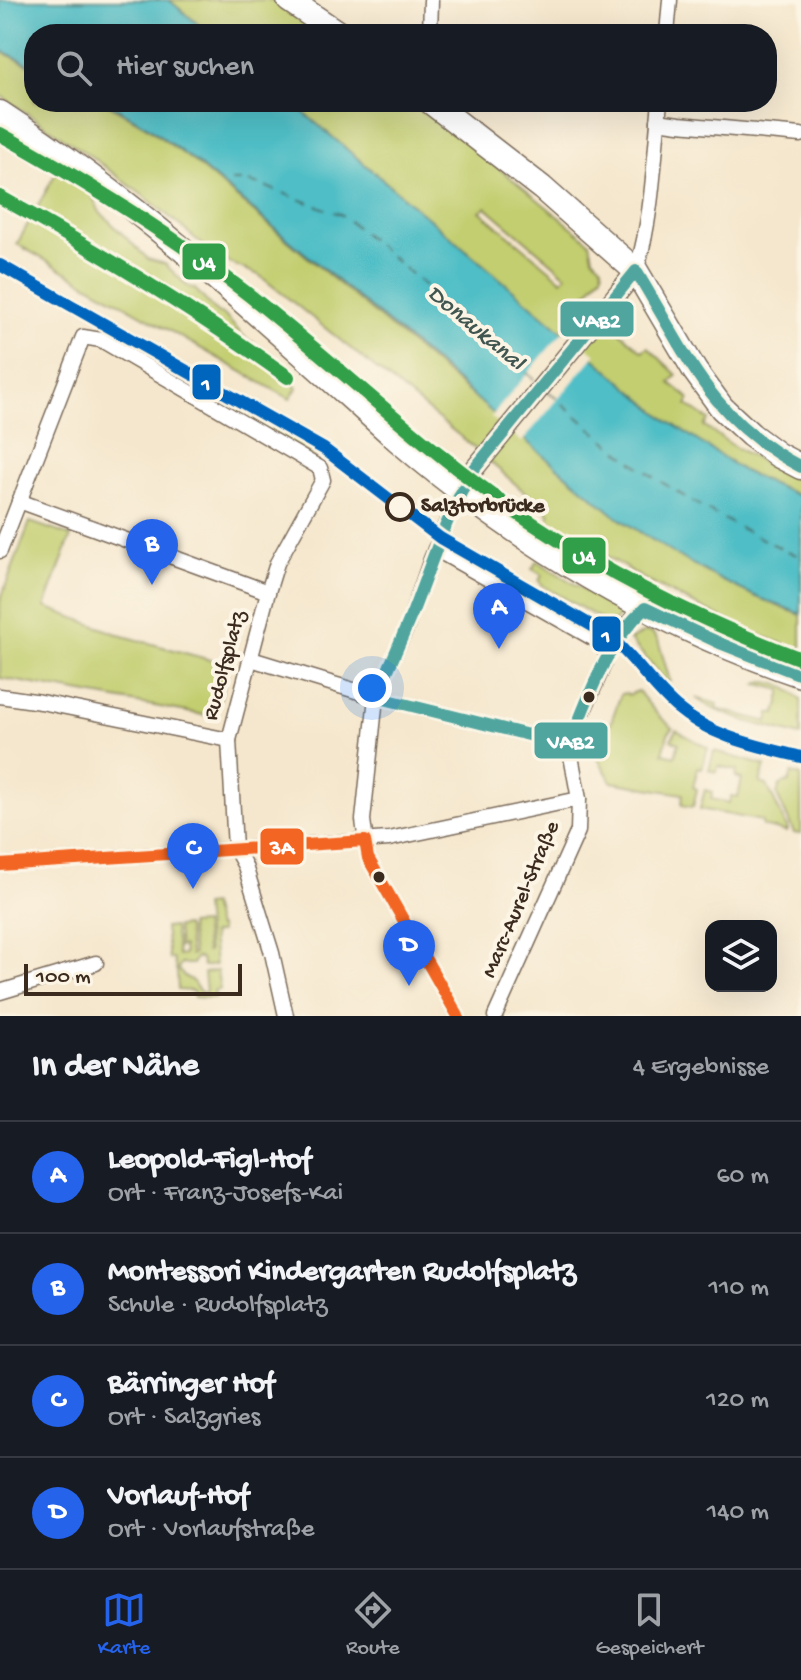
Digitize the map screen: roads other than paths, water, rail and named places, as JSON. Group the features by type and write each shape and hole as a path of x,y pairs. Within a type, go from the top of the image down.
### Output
{"main road":[{"path":"289,0 313,8 329,24"},
{"path":"444,112 542,188 636,271 714,399 751,435 801,467"},
{"path":"0,113 82,169 172,239 398,440 460,490 565,563 645,608 769,665 801,675"}],"street":[{"path":"430,24 431,0"},
{"path":"668,24 670,0"},
{"path":"458,1016 368,858 363,820 376,697 407,627 460,490 636,271 652,192 659,112"},
{"path":"658,121 801,135"},
{"path":"0,551 83,337 101,340 320,468 323,480 277,563 268,592"},
{"name":"Rudolfsplatz","path":"0,696 229,740 268,592 19,501"},
{"path":"435,549 596,640 608,655"},
{"path":"251,659 376,697 569,745 617,638 645,608"},
{"path":"229,740 235,848 245,866 272,953 286,1016"},
{"name":"Marc-Aurel-Straße","path":"495,1016 578,831 579,799 569,745"},
{"path":"0,865 389,839 579,799"},
{"path":"0,992 96,963"}],"water":[{"path":"0,0 169,0 198,24 24,24 24,61 0,50"},
{"name":"Donaukanal","path":"123,112 303,112 668,421 745,472 801,497 801,614 721,580 617,517 198,164"}],"place":[{"name":"Salztorbrücke","path":"400,507"},
{"name":"Montessori Kindergarten Rudolfsplatz","path":"152,585"},
{"name":"Leopold-Figl-Hof","path":"499,649"},
{"name":"Bärringer Hof","path":"193,889"},
{"name":"Vorlauf-Hof","path":"409,986"}]}
